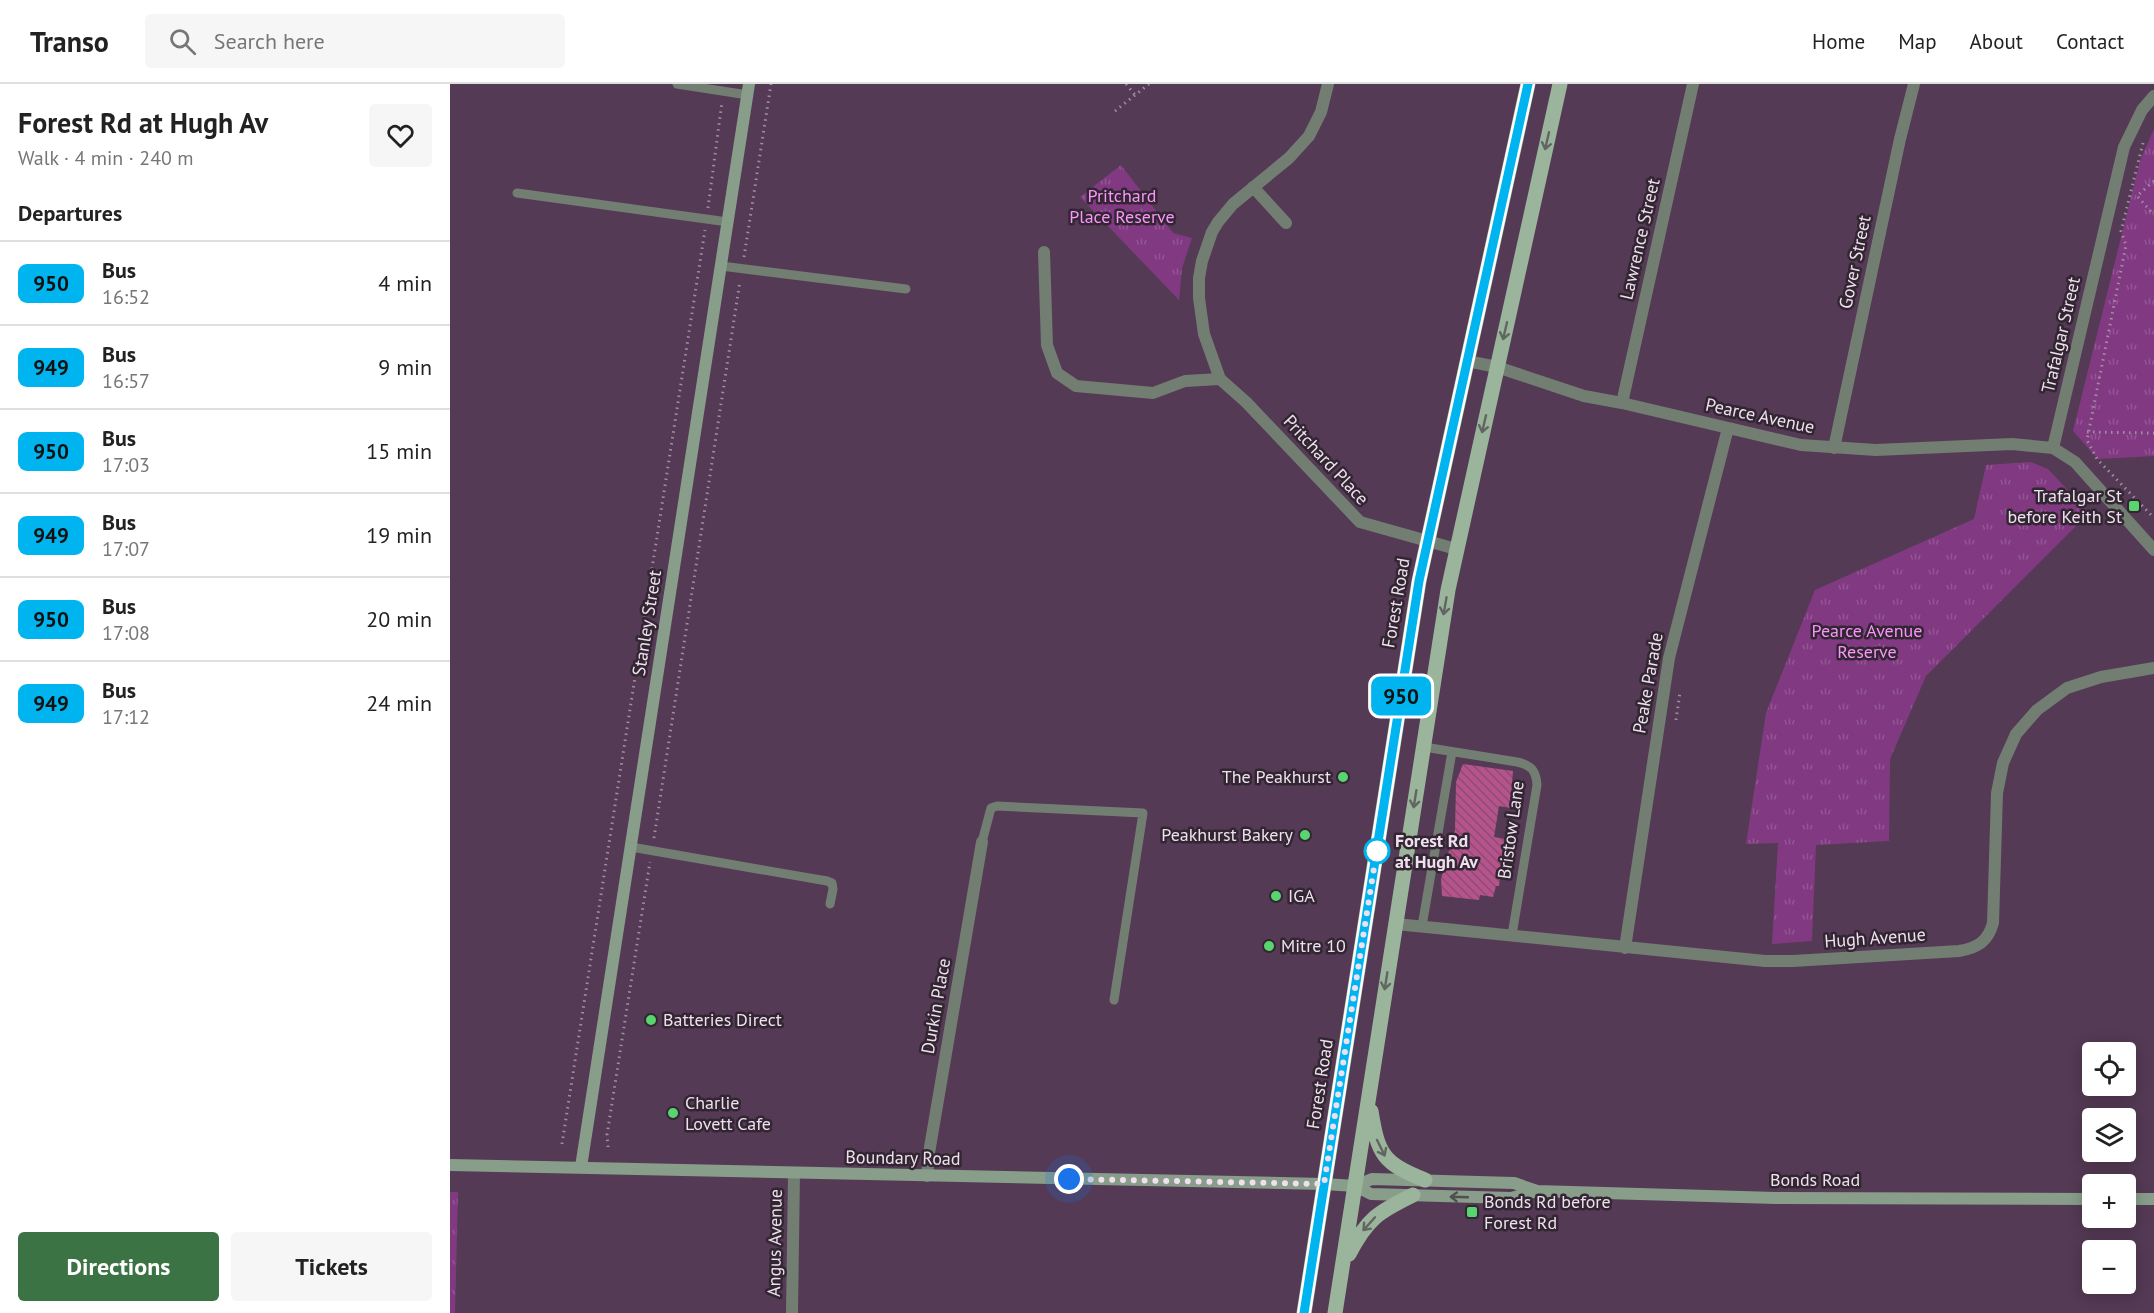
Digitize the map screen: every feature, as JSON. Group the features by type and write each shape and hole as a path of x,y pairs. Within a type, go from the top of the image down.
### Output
{"main road":[{"name":"Forest Road","path":"1304,1313 1410,637 1427,542 1528,84"},
{"path":"1335,1313 1442,622 1456,549 1560,84"},
{"name":"Stanley Street","path":"581,1167 749,89"},
{"path":"1369,1093 1380,1149 1397,1167 1425,1180"},
{"name":"Boundary Road","path":"450,1165 1355,1186"},
{"name":"Bonds Road","path":"1355,1186 1372,1179 1425,1180 1514,1183 1537,1191"},
{"name":"Bonds Road","path":"1355,1186 1371,1194 1510,1198 1537,1191 1776,1198 2082,1199"},
{"path":"1342,1269 1358,1237 1369,1222 1383,1210 1413,1195"},
{"path":"2136,1199 2154,1198"}],"street":[{"name":"Pritchard Place","path":"1328,84 1321,112 1309,136 1288,158 1233,204 1218,222 1207,245 1199,278 1202,326 1220,379 1246,402 1360,522 1456,549"},
{"name":"Lawrence Street","path":"1622,403 1693,84"},
{"name":"Gover Street","path":"1834,448 1900,139 1914,84"},
{"name":"Trafalgar Street","path":"2053,448 2124,147 2142,110 2154,96"},
{"path":"1252,187 1286,223"},
{"path":"1044,252 1047,345 1057,373 1076,386 1153,393 1185,381 1220,379"},
{"name":"Pearce Avenue","path":"1467,361 1497,367 1584,396 1801,445 1876,450 2012,444 2053,448"},
{"name":"Peake Parade","path":"1625,948 1669,658 1728,428"},
{"path":"2053,448 2069,457 2081,468 2154,550"},
{"name":"Hugh Avenue","path":"1396,924 1765,961 1959,951 1977,947 1990,932 1993,923 1998,786 2003,763 2016,734 2037,710 2067,688 2101,677 2154,668"},
{"name":"Durkin Place","path":"927,1176 982,842"},
{"name":"Angus Avenue","path":"792,1313 794,1174"}],"lane":[{"path":"677,84 723,92 749,89"},
{"path":"517,193 728,222"},
{"path":"721,266 906,289"},
{"name":"Bristow Lane","path":"1424,747 1525,764 1534,771 1537,785 1512,935"},
{"path":"1422,926 1452,752"},
{"path":"982,842 991,808 997,806 1143,813 1114,1000"},
{"path":"631,848 828,881 832,883 833,889 831,904"}],"path":[{"path":"744,259 771,84"},
{"path":"1126,84 1135,96"},
{"path":"1115,111 1149,84"},
{"name":"Stanley Street","path":"562,1144 706,220 723,92"},
{"path":"2143,142 2121,231 2126,245 2088,432 2089,447 2097,459 2154,518"},
{"path":"2154,181 2137,196 2154,215"},
{"path":"608,1147 608,1135 742,271"},
{"path":"2088,432 2154,434"}],"green space":[{"path":"2154,129 2154,456 2098,459 2073,431 2140,161"},
{"name":"Pritchard Place Reserve","path":"1121,165 1173,233 1192,238 1182,268 1179,300 1080,197"},
{"name":"Pearce Avenue Reserve","path":"2031,462 2048,469 2089,513 1926,676 1890,759 1889,841 1816,845 1812,941 1772,944 1778,843 1746,844 1766,713 1815,590 1974,519 1986,465"},
{"path":"450,1192 458,1192 455,1313 450,1313"}],"building":[{"path":"1463,764 1513,771 1510,808 1499,806 1494,837 1505,839 1499,886 1496,886 1493,897 1480,895 1479,900 1442,896 1441,879 1455,830 1456,782"}],"bus line":[{"name":"950","path":"1304,1313 1419,581 1528,84"}],"place":[{"name":"Trafalgar St before Keith St","path":"2134,506"},
{"name":"The Peakhurst","path":"1343,777"},
{"name":"Peakhurst Bakery","path":"1305,835"},
{"name":"Forest Rd at Hugh Av","path":"1377,851"},
{"name":"IGA","path":"1276,896"},
{"name":"Mitre 10","path":"1269,946"},
{"name":"Batteries Direct","path":"651,1020"},
{"name":"Charlie Lovett Cafe","path":"673,1113"},
{"name":"Bonds Rd before Forest Rd","path":"1472,1212"}],"route":[{"path":"1069,1179 1324,1184 1377,849 1377,851"}]}
